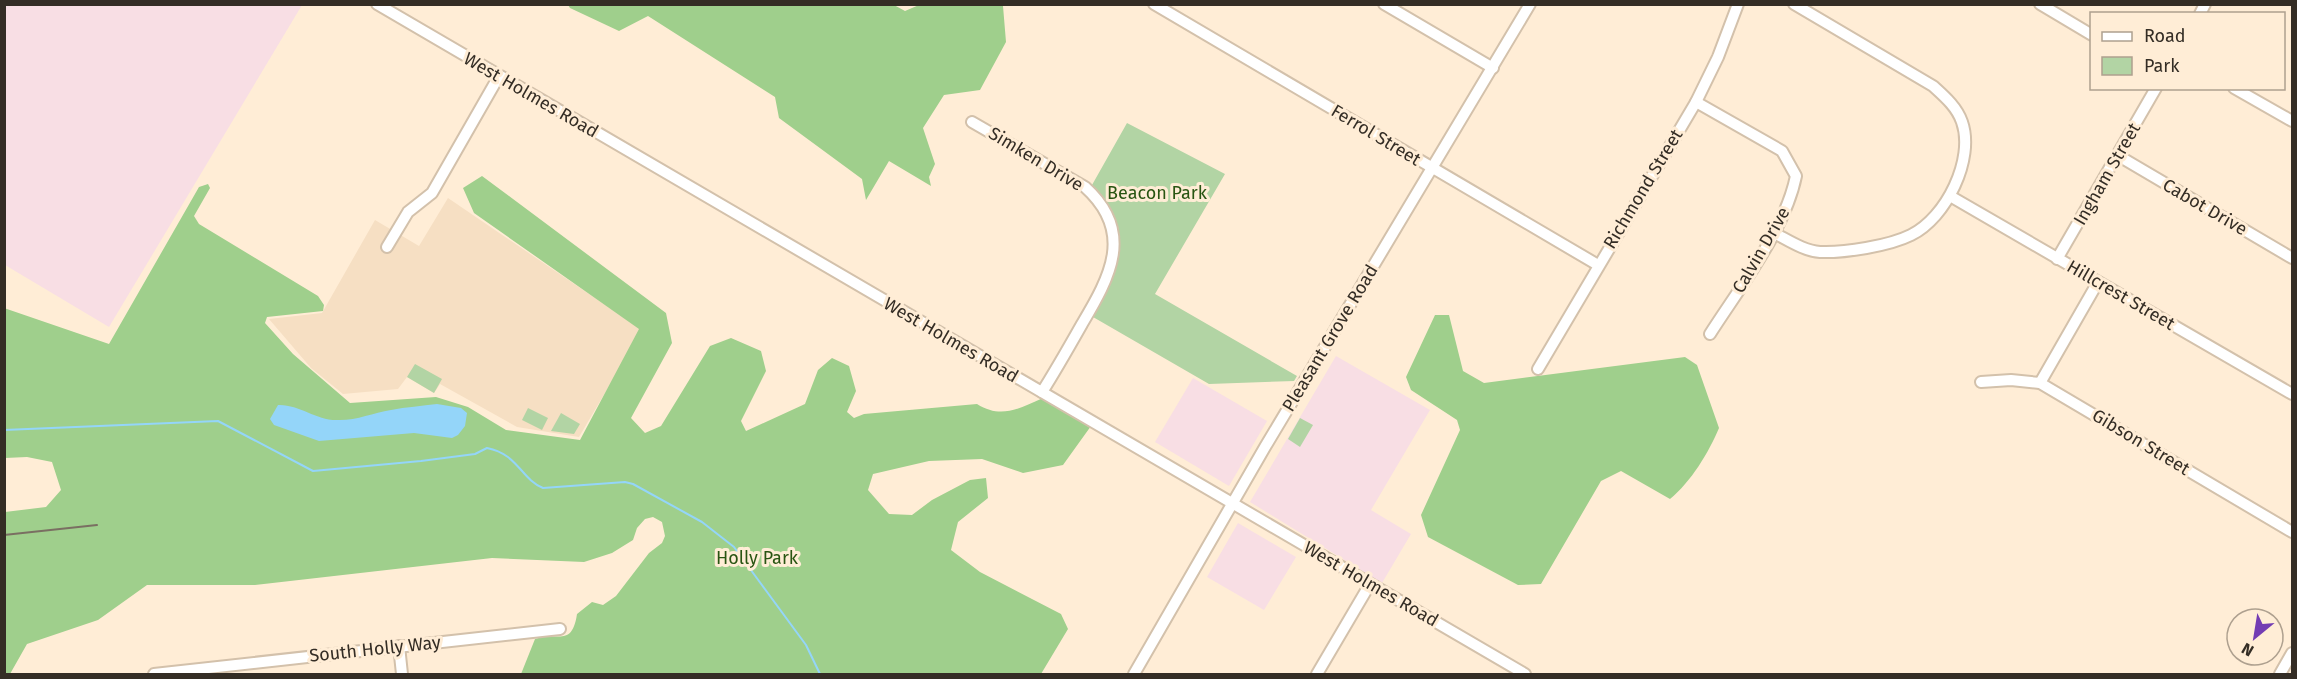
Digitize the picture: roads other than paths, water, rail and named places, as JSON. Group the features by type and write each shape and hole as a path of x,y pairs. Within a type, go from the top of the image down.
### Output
{"street":[{"name":"West Holmes Road","path":"377,4 1525,675"},
{"name":"Ferrol Street","path":"1154,4 1598,265"},
{"path":"1384,4 1493,68"},
{"name":"Pleasant Grove Road","path":"1134,675 1232,504 1530,4"},
{"name":"Richmond Street","path":"1538,369 1696,102 1718,57 1738,4"},
{"path":"1774,233 1819,252 1889,243 1911,236 1925,227 1950,196 1965,159 1967,144 1961,120 1950,103 1933,86 1794,4"},
{"path":"2040,4 2090,34"},
{"path":"387,247 408,212 432,193 499,76"},
{"name":"Ingham Street","path":"2057,259 2155,90"},
{"path":"2238,90 2292,121"},
{"name":"Calvin Drive","path":"1696,102 1782,151 1790,161 1796,176 1793,192 1774,233 1710,334"},
{"name":"Simken Drive","path":"972,122 1085,187 1098,199 1113,231 1114,249 1106,282 1042,392"},
{"name":"Cabot Drive","path":"2117,155 2292,258"},
{"name":"Hillcrest Street","path":"1950,196 2292,394"},
{"path":"2040,383 2098,282"},
{"name":"Gibson Street","path":"1981,382 2011,380 2040,383 2292,532"},
{"path":"1317,675 1370,584"},
{"name":"South Holly Way","path":"154,675 560,629"},
{"path":"399,646 402,675"},
{"path":"2280,675 2292,653"}],"water":[{"path":"437,404 461,408 467,413 465,426 458,435 452,438 414,433 319,441 274,425 270,419 278,405 293,407 321,418 343,420 384,411"}],"waterway":[{"path":"4,430 218,421 313,471 475,454 487,448 506,456 529,479 543,488 625,482 633,484 702,522 734,547 806,645 820,674"}],"railway":[{"path":"4,535 97,525"}],"park label":[{"name":"Beacon Park","path":"1157,193"},
{"name":"Holly Park","path":"757,558"}]}
